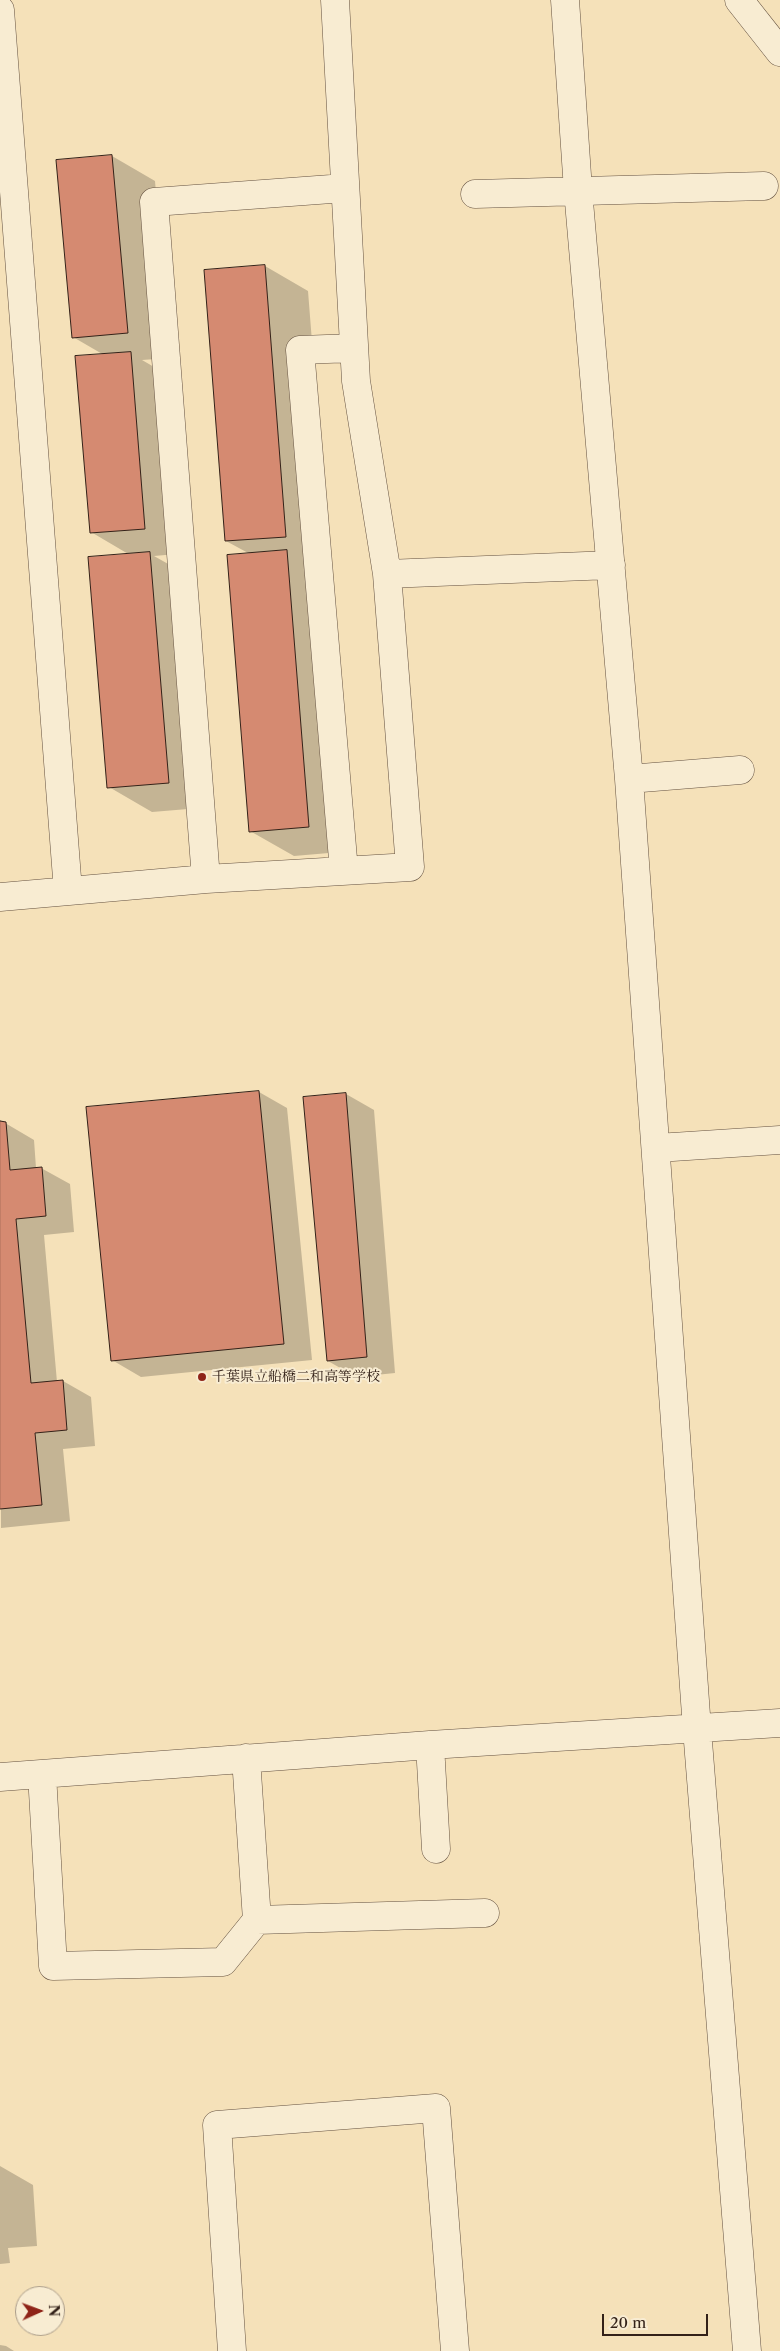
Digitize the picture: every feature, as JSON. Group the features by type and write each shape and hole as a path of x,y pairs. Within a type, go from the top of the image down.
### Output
{"street":[{"path":"0,897 206,879 410,867 387,574 356,381 335,0"},
{"path":"565,0 578,190 629,779 657,1148 697,1728 747,2351"},
{"path":"739,0 780,52"},
{"path":"0,10 68,891"},
{"path":"474,194 764,186"},
{"path":"206,879 154,202 345,188"},
{"path":"344,871 300,350 354,348"},
{"path":"387,574 611,565"},
{"path":"629,779 740,770"},
{"path":"657,1148 780,1140"},
{"path":"0,1777 430,1745 780,1723"},
{"path":"430,1745 436,1849"},
{"path":"42,1774 53,1966 223,1962 257,1920 246,1758"},
{"path":"257,1920 485,1913"},
{"path":"232,2351 217,2125 436,2108 455,2351"}],"building":[{"path":"112,155 128,333 72,338 56,160"},
{"path":"265,265 286,537 225,541 204,270"},
{"path":"131,352 145,529 90,533 75,356"},
{"path":"287,550 309,827 249,832 227,555"},
{"path":"150,552 169,783 107,788 88,557"},
{"path":"259,1091 284,1344 111,1361 86,1107"},
{"path":"346,1093 367,1357 327,1361 303,1097"},
{"path":"0,1121 6,1122 10,1170 42,1167 46,1216 16,1219 31,1383 63,1380 67,1430 35,1433 42,1505 0,1509"}],"place":[{"name":"千葉県立船橋二和高等学校","path":"202,1377"}]}
